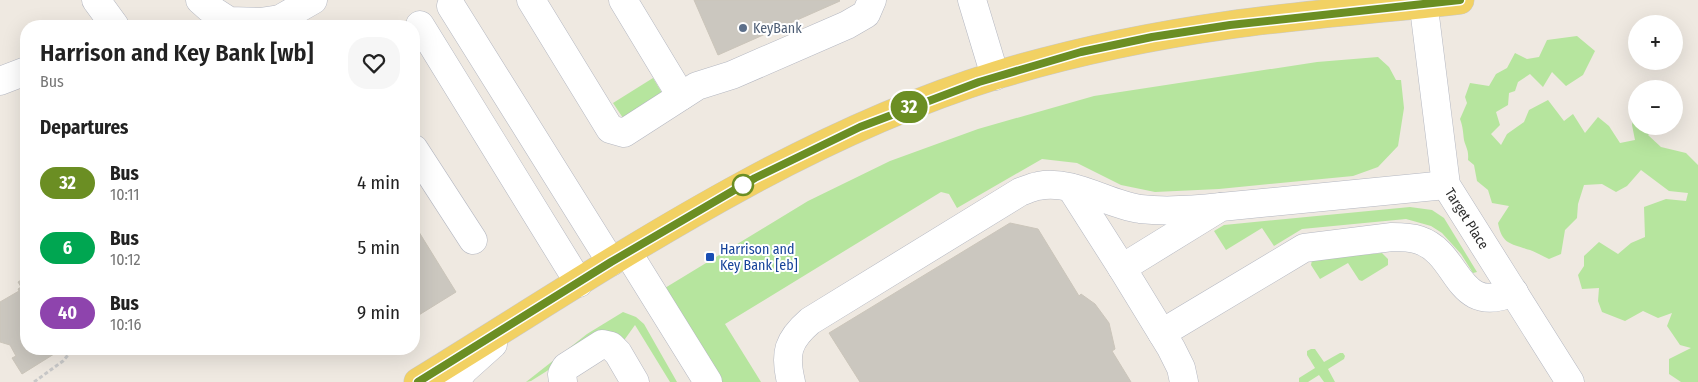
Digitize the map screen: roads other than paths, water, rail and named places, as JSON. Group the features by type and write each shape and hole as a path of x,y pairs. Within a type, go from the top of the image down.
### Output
{"main road":[{"path":"418,382 619,258 755,178 813,148 912,106 996,76 1081,52 1152,37 1230,25 1423,2 1460,0"}],"street":[{"path":"96,0 111,20"},
{"path":"200,0 227,20"},
{"path":"273,20 280,19 313,0"},
{"path":"531,0 610,129 624,133 696,86 732,75 847,25 866,14 872,0"},
{"path":"623,0 681,96"},
{"path":"972,0 996,76"},
{"name":"Target Place","path":"1423,2 1446,185 1570,382"},
{"path":"420,25 456,3 619,258 708,382"},
{"path":"420,32 579,283"},
{"path":"0,81 20,73"},
{"path":"420,157 473,240"},
{"path":"791,382 788,368 788,351 795,333 810,321 1020,192 1038,186 1058,185 1139,209 1166,210 1221,207 1446,185"},
{"path":"1071,188 1162,333 1181,368 1184,382"},
{"path":"1122,268 1221,207"},
{"path":"1162,333 1304,248 1392,237 1407,237 1430,245 1469,290 1477,296 1488,298 1501,297 1514,292"},
{"path":"455,382 464,370 515,323"},
{"path":"545,382 555,379 562,382 562,374 566,367 602,344 611,346 618,352 636,382"}],"place":[{"name":"KeyBank","path":"743,28"},
{"name":"Harrison and Key Bank [eb]","path":"710,257"}]}
